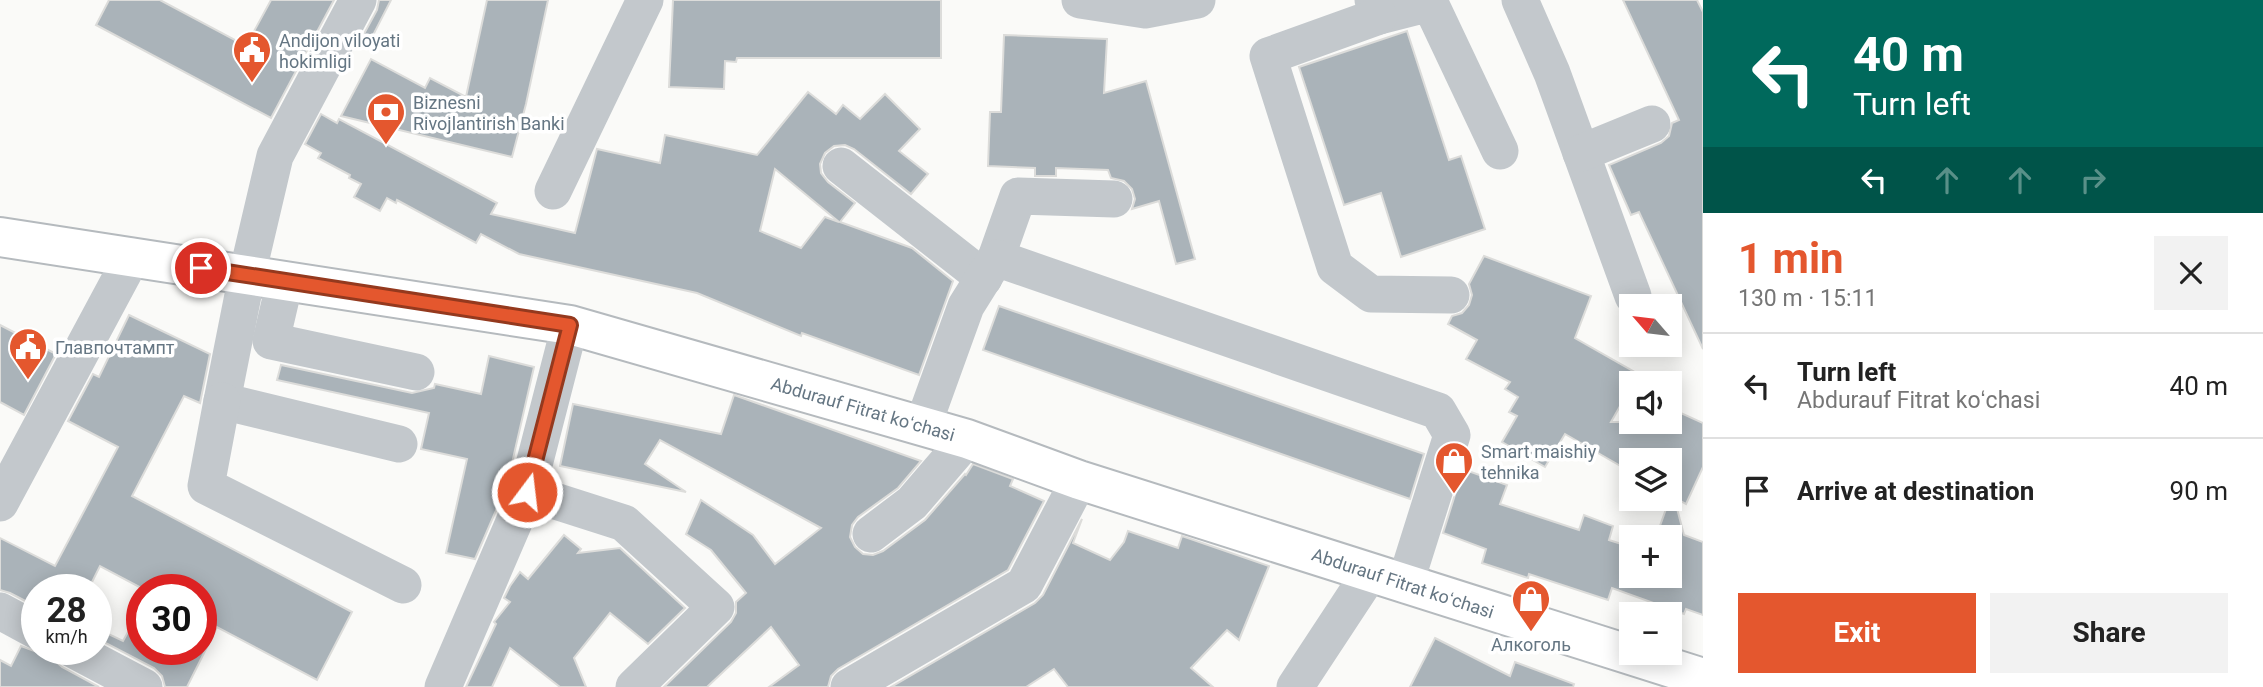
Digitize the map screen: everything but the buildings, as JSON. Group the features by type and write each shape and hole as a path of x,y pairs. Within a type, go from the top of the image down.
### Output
{"main road":[{"name":"Abdurauf Fitrat koʻchasi","path":"0,237 570,325 923,425 1079,480 1703,678"}],"street":[{"path":"358,0 275,156 247,275 206,486 402,585"},
{"path":"553,191 645,0"},
{"path":"1080,0 1145,10 1197,0"},
{"path":"1520,0 1552,73 1632,294"},
{"path":"1451,295 1371,293 1335,267 1268,57 1376,8 1430,3 1500,151"},
{"path":"1581,153 1652,124"},
{"path":"841,166 990,268 1438,411 1452,435 1405,584"},
{"path":"923,425 966,306 990,268 1018,196 1114,199"},
{"path":"0,503 132,257"},
{"path":"285,281 271,341 416,372"},
{"path":"443,687 527,492 570,325"},
{"path":"222,401 398,444"},
{"path":"870,534 912,503 967,439"},
{"path":"849,687 1024,586 1079,480"},
{"path":"527,492 624,523 716,607 634,687"},
{"path":"1295,687 1370,573"},
{"path":"0,611 21,622"},
{"path":"102,665 144,687"}],"place":[{"name":"Andijon vilоyati hоkimligi","path":"252,84"},
{"name":"Biznesni Rivojlantirish Banki","path":"386,146"},
{"name":"Главпочтампт","path":"28,381"},
{"name":"Smart maishiy tehnika","path":"1454,495"},
{"name":"Алкоголь","path":"1531,633"}],"route":[{"path":"201,268 570,325 527,492"}]}
